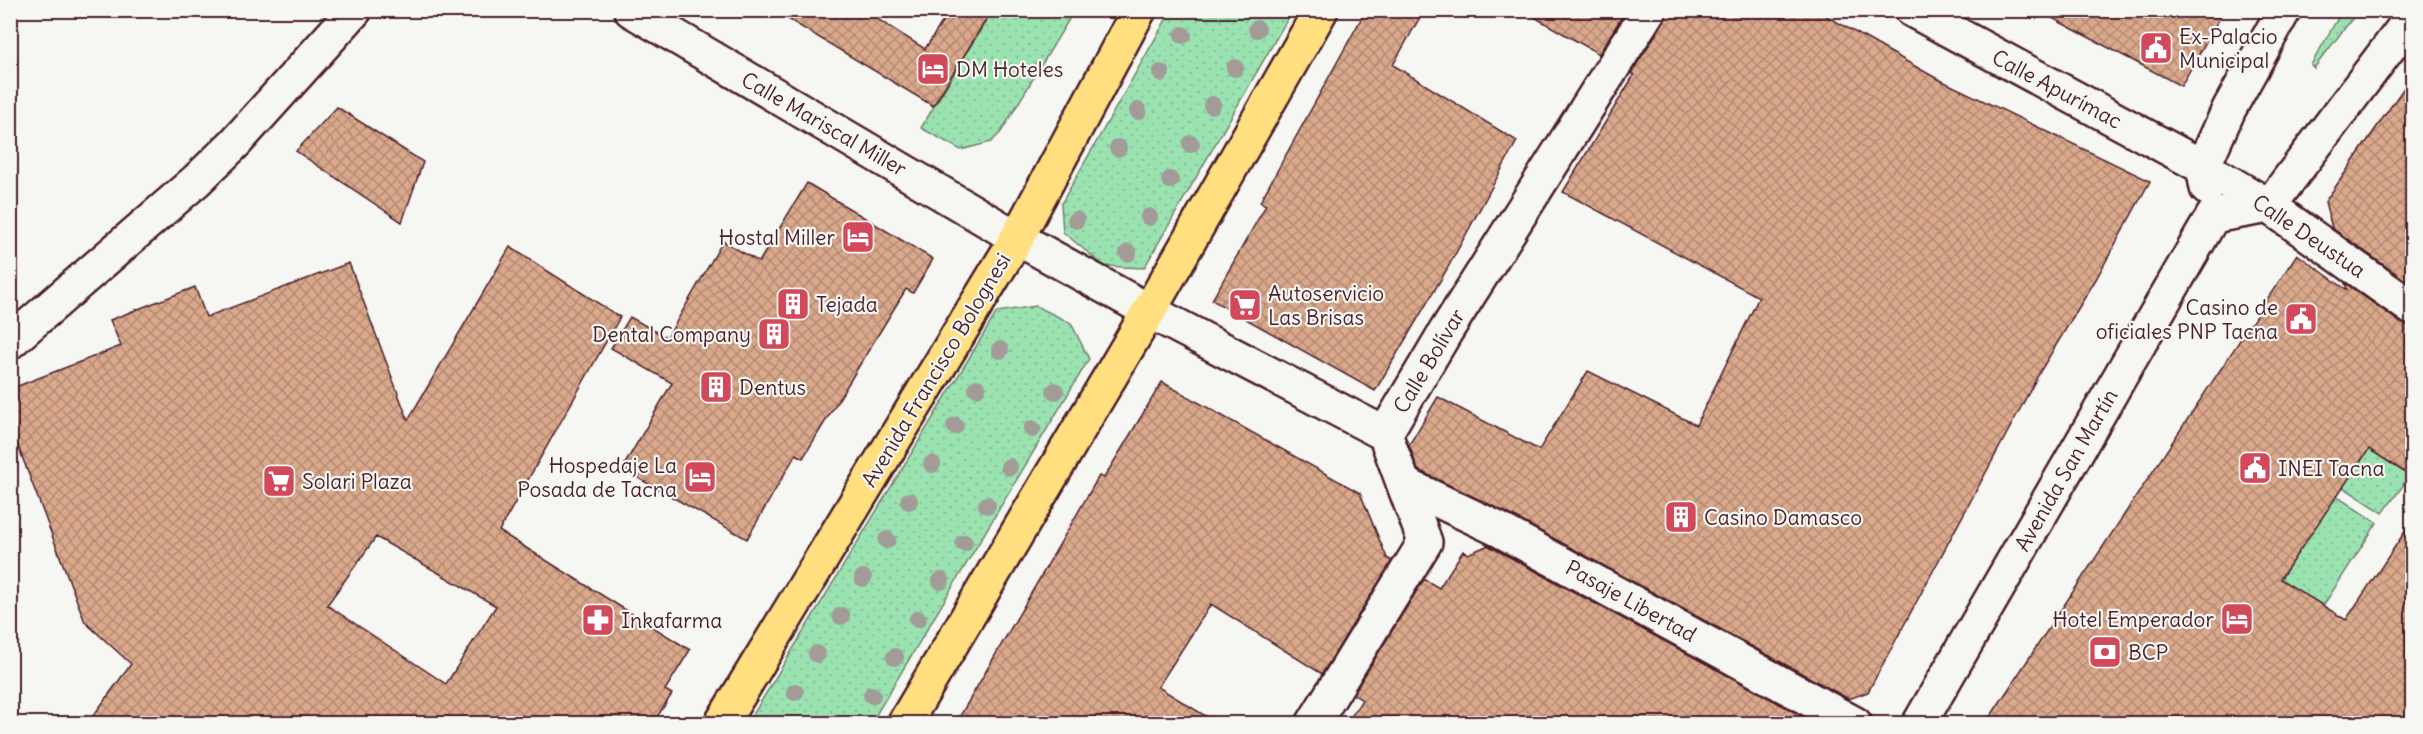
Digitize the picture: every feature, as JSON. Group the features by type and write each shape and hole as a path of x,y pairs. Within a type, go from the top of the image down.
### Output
{"main road":[{"name":"Avenida Francisco Bolognesi","path":"721,723 1017,238 1139,10"},
{"path":"904,723 1149,311 1321,10"}],"street":[{"path":"10,342 197,180 235,143 356,10"},
{"name":"Calle Mariscal Miller","path":"631,10 1017,238 1149,311"},
{"name":"Calle Bolívar","path":"1313,723 1425,542 1385,434 1446,331 1649,10"},
{"name":"Calle Apurímac","path":"1912,10 2203,167"},
{"path":"2284,10 2229,109 2203,167 2213,216 2270,206 2412,17"},
{"name":"Calle Deustua","path":"2203,167 2270,206 2412,308"},
{"name":"Avenida San Martín","path":"1919,723 2213,216"},
{"path":"1149,311 1385,434"},
{"name":"Pasaje Libertad","path":"1404,484 1498,529 1855,723"}],"green space":[{"path":"992,11 1074,11 1001,132 991,142 961,150 921,128"},
{"path":"1171,11 1292,11 1144,268 1104,266 1063,232 1061,204"},
{"path":"2342,11 2358,11 2314,68 2311,65"},
{"path":"1036,306 1071,323 1089,359 871,723 748,723 997,312"},
{"path":"2369,449 2410,476 2383,513 2343,487"},
{"path":"2336,496 2377,523 2323,606 2280,580"}],"building":[{"path":"773,10 863,10 925,49 950,10 992,10 933,106"},
{"path":"1366,10 1424,10 1393,65 1517,141 1446,271 1375,391 1212,300 1266,205 1260,202"},
{"path":"1522,10 1626,10 1599,54"},
{"path":"1668,10 1816,10 1934,77 2150,181 2096,279 2041,370 1868,692 1849,699 1507,513 1418,470 1409,445 1438,397 1539,450 1588,371 1696,425 1759,297 1563,192 1634,75 1631,73 1665,20"},
{"name":"Ex-Palacio Municipal","path":"2037,10 2224,10 2181,86"},
{"path":"2412,76 2412,285 2332,228 2325,202"},
{"path":"337,107 423,162 402,222 296,151"},
{"path":"807,183 933,259 913,293 906,289 803,458 796,454 747,539 622,469 672,383 611,348 630,317 667,338 723,241 759,262"},
{"name":"Solari Plaza","path":"510,247 620,317 499,531 690,650 665,690 672,694 653,723 88,723 131,664 85,622 10,425 10,389 121,346 110,320 195,287 206,317 349,263 408,420","holes":["376,537 496,606 446,684 327,605"]},
{"path":"2297,254 2347,290 2345,283 2401,323 2412,326 2412,477 2369,449 2280,579 2346,620 2412,521 2412,723 1986,723"},
{"path":"1162,382 1360,493 1387,558 1392,561 1322,674 1211,604 1158,687 1217,723 956,723 1099,476 1104,478"},
{"path":"1489,545 1802,716 1782,723 1347,723 1362,700 1353,694 1424,579 1439,588 1463,551 1468,554"}],"place":[{"name":"Ex-Palacio Municipal","path":"2156,48"},
{"name":"DM Hoteles","path":"933,69"},
{"name":"Hostal Miller","path":"858,237"},
{"name":"Tejada","path":"793,304"},
{"name":"Autoservicio Las Brisas","path":"1245,305"},
{"name":"Casino de oficiales PNP Tacna","path":"2301,319"},
{"name":"Dental Company","path":"774,334"},
{"name":"Dentus","path":"716,387"},
{"name":"INEI Tacna","path":"2255,468"},
{"name":"Hospedaje La Posada de Tacna","path":"700,477"},
{"name":"Solari Plaza","path":"279,481"},
{"name":"Casino Damasco","path":"1681,517"},
{"name":"Hotel Emperador","path":"2237,619"},
{"name":"Inkafarma","path":"598,620"},
{"name":"BCP","path":"2105,652"}]}
